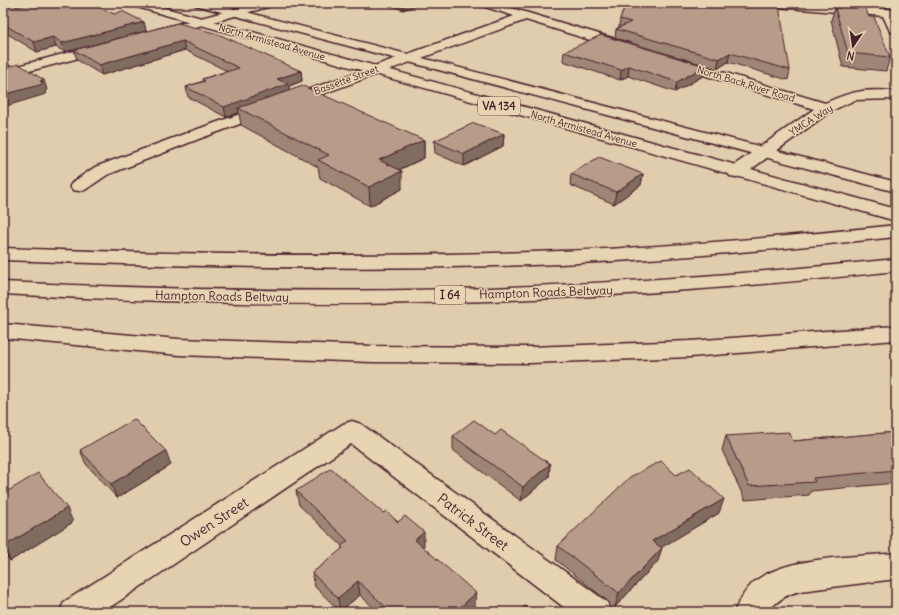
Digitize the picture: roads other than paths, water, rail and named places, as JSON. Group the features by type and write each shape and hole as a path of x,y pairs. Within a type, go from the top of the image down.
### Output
{"main road":[{"name":"North Armistead Avenue","path":"134,3 736,172 896,215"},
{"name":"North Armistead Avenue","path":"199,3 896,187"},
{"path":"145,36 271,3"},
{"path":"484,3 638,50"},
{"path":"765,3 888,13 896,31"},
{"name":"Bassette Street","path":"79,186 101,171 372,70 526,16"},
{"path":"3,74 116,44"},
{"name":"North Back River Road","path":"661,57 826,108"},
{"name":"YMCA Way","path":"736,172 826,108 852,96 878,94 896,95"},
{"path":"3,254 121,259 267,262 526,258 706,249 860,236 896,231"},
{"name":"Hampton Roads Beltway","path":"3,288 108,294 261,298 580,292 792,277 896,265"},
{"path":"3,331 179,347 372,354 530,355 690,349 896,333"},
{"name":"Owen Street","path":"76,612 352,431"},
{"name":"Patrick Street","path":"352,431 595,612"},
{"path":"750,612 755,603 768,590 784,581 799,576 896,566"}]}
